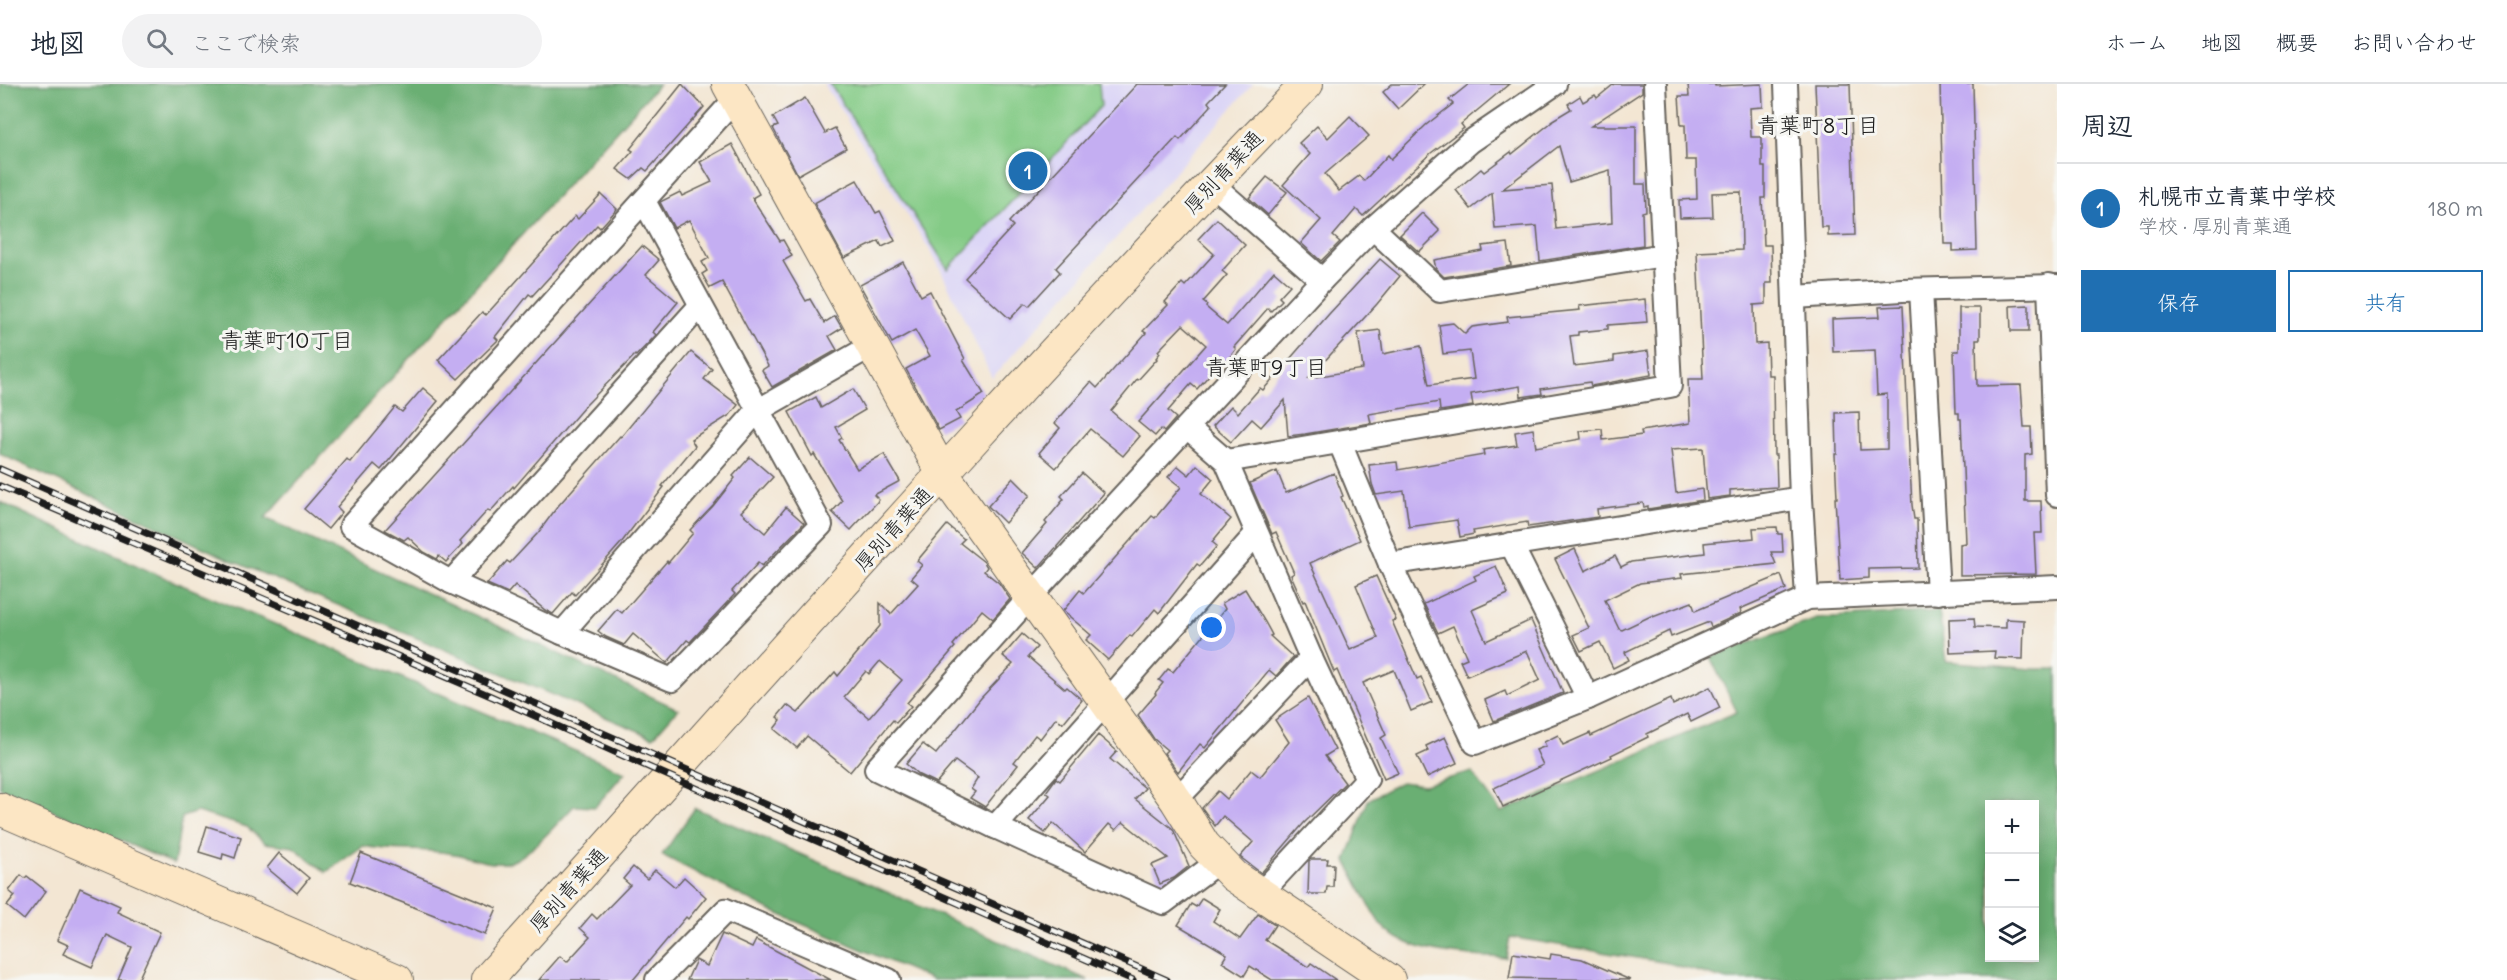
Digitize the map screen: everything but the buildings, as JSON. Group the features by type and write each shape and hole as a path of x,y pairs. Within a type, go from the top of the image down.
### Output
{"street":[{"name":"厚別青葉通","path":"487,980 943,474 1211,183 1307,84"},
{"path":"1219,861 1163,903 995,827 876,769 1031,596 1322,280 1373,228 1470,142 1555,84"},
{"path":"1226,461 1670,386 1655,84"},
{"path":"1786,84 1801,498 1807,598"},
{"path":"644,201 821,525 672,680 451,582 351,526 644,201 732,91 943,474 1176,800 1204,845 1234,876 1389,980"},
{"path":"1211,183 1322,280"},
{"path":"1373,228 1440,291 1664,255"},
{"path":"1795,297 2053,285 2057,495"},
{"path":"1921,290 1938,593"},
{"path":"451,582 700,306"},
{"path":"562,633 757,411 873,345"},
{"path":"1187,427 1226,461 1256,534 1367,779 1261,893"},
{"path":"1340,443 1390,564 1475,743 1588,698 1807,598 2057,587"},
{"path":"1390,564 1801,498"},
{"path":"995,827 1256,534"},
{"path":"1510,544 1588,698"},
{"path":"1176,800 1311,658"},
{"path":"0,809 398,980"},
{"path":"657,980 726,910 889,980"}],"shaded area":[{"path":"824,84 1253,84 992,378 935,258"}],"green space":[{"path":"0,84 659,84 265,518 678,709 653,737 230,560 0,454"},
{"path":"830,84 1099,84 1101,106 948,269"},
{"path":"0,502 149,571 625,772 595,807 574,806 531,849 509,862 486,862 442,852 363,846 326,872 293,847 265,843 247,827 197,812 182,817 174,864 0,788"},
{"path":"1939,611 1946,661 2057,669 2057,980 1727,980 1668,963 1510,937 1506,958 1457,955 1407,943 1382,926 1346,861 1368,800 1401,782 1424,785 1472,772 1501,812 1737,712 1710,657 1817,619"},
{"path":"695,808 1088,980 933,980 767,909 662,855"}],"railway":[{"path":"0,469 1167,980"},
{"path":"0,486 493,697 1133,980"}],"place":[{"name":"札幌市立青葉中学校","path":"1028,171"}],"district":[{"name":"青葉町8丁目","path":"1818,125"},
{"name":"青葉町10丁目","path":"287,340"},
{"name":"青葉町9丁目","path":"1266,367"}]}
